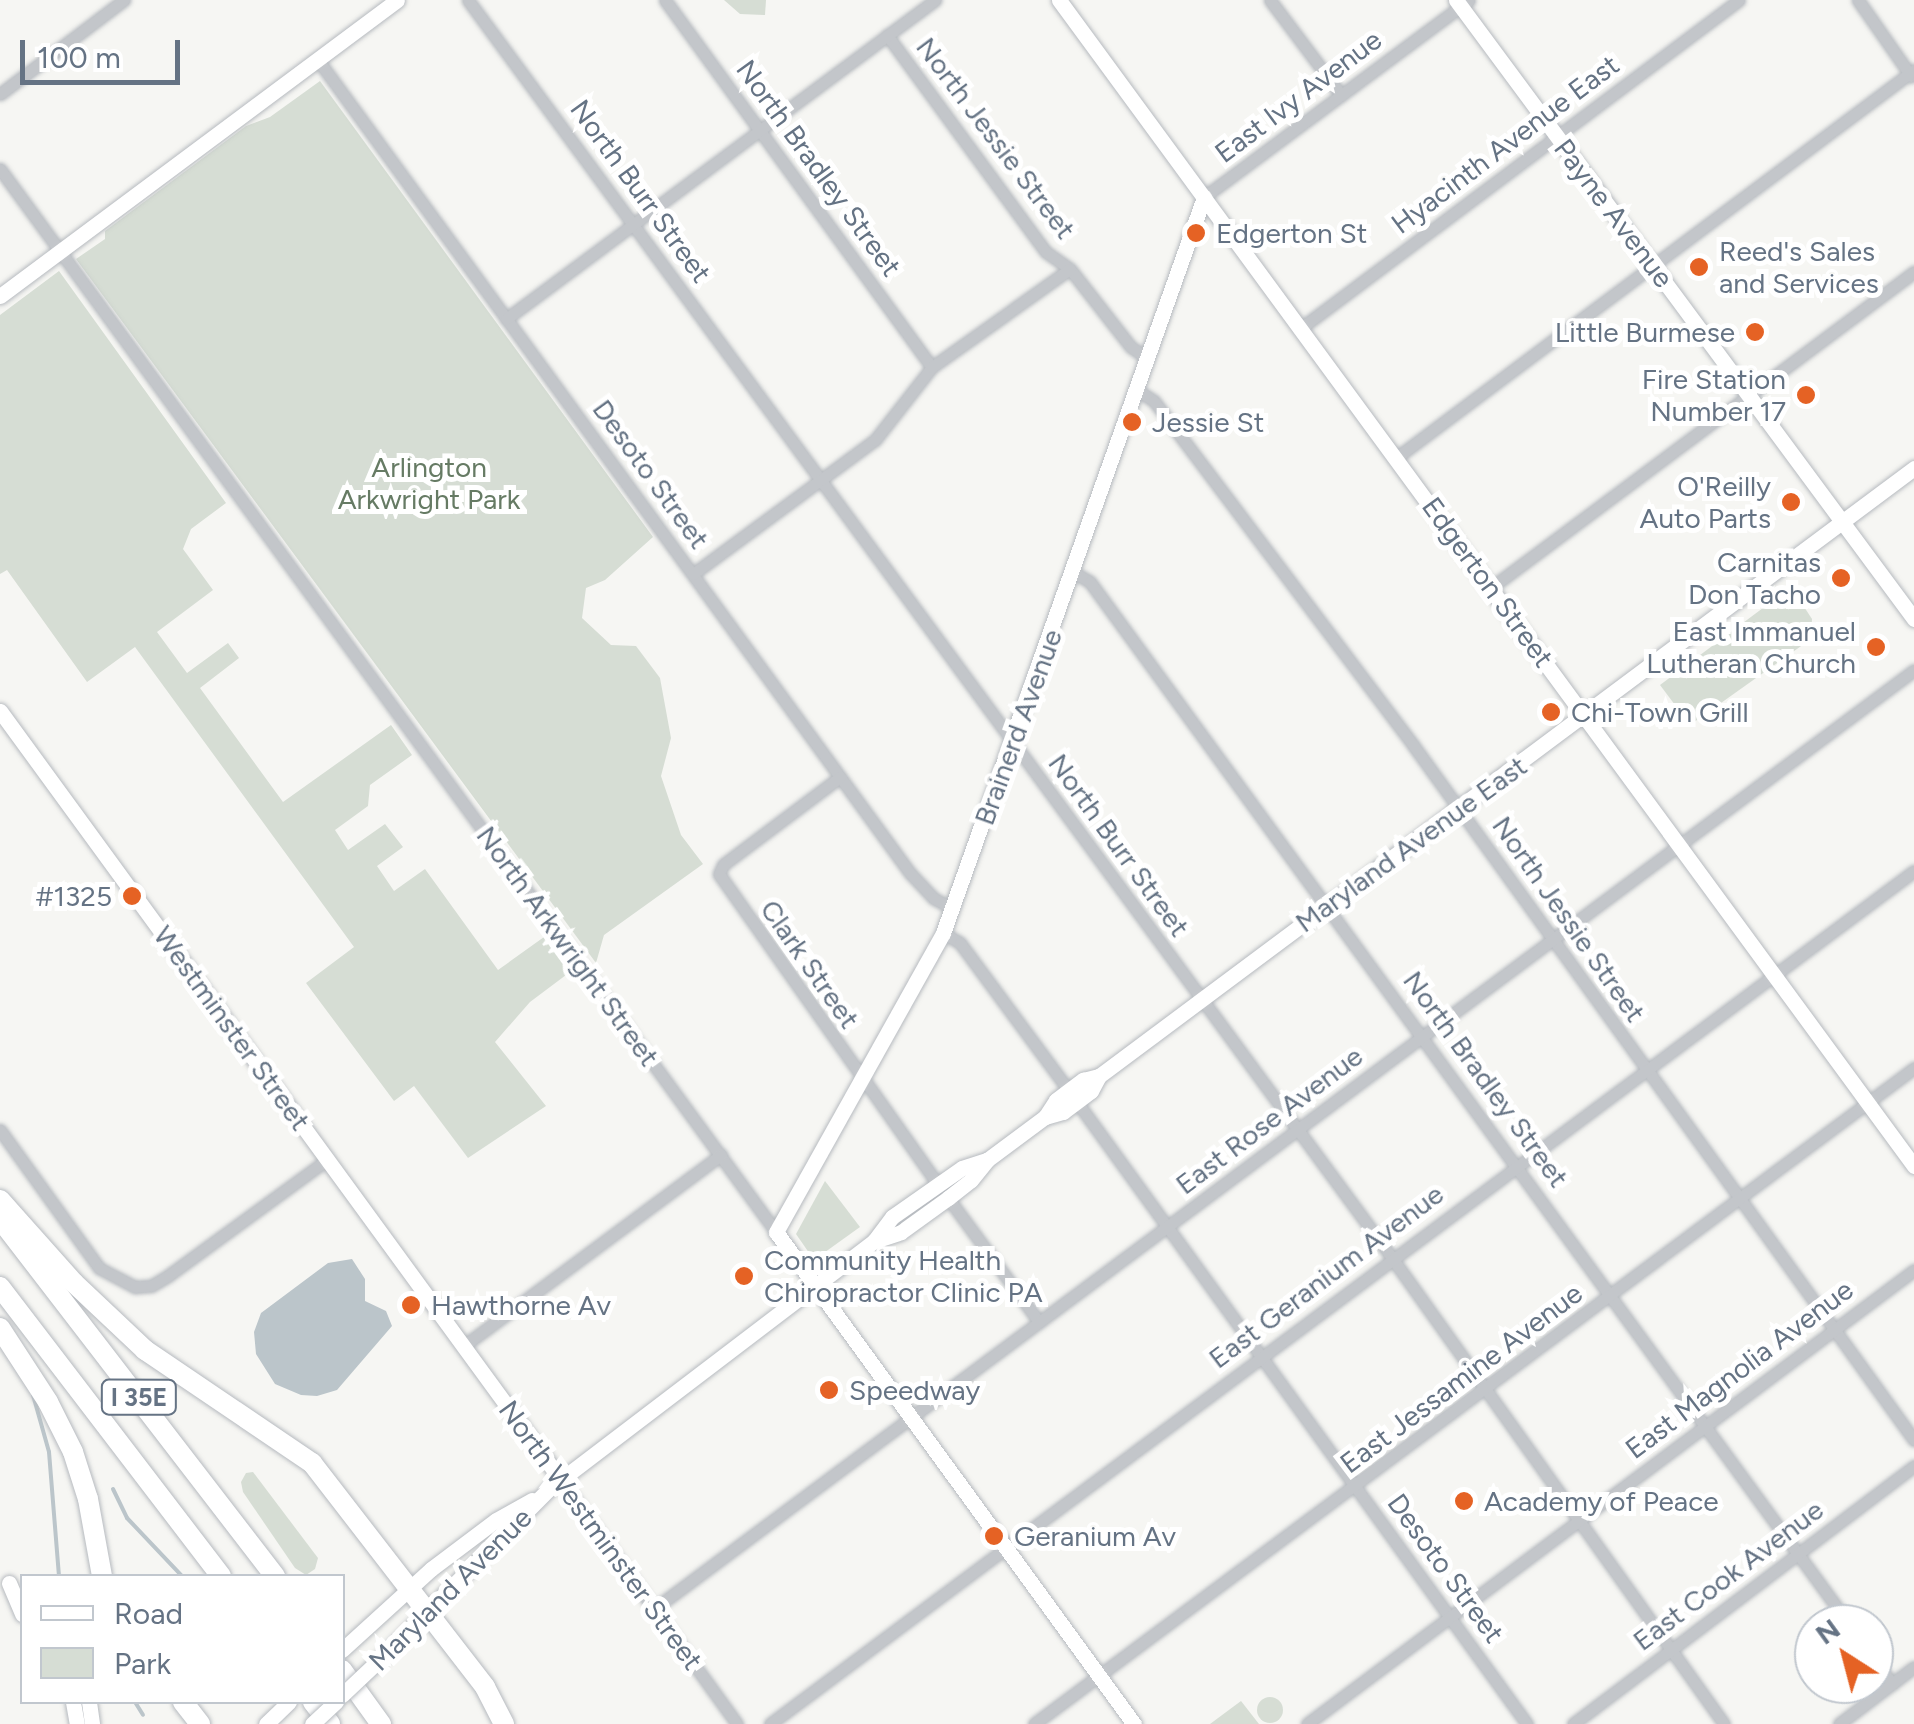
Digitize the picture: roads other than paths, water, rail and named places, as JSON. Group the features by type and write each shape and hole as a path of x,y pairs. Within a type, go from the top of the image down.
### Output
{"highway":[{"path":"0,1200 74,1283 145,1350 312,1463 485,1687 504,1724"},
{"name":"I 35E","path":"0,1219 273,1574"},
{"name":"I 35E","path":"0,1287 219,1574"},
{"path":"0,1328 48,1402 72,1452 88,1498 102,1574"},
{"path":"345,1674 381,1724"},
{"path":"185,1704 200,1724"}],"street":[{"path":"0,94 124,0"},
{"path":"0,296 397,0"},
{"name":"North Burr Street","path":"468,0 1392,1258 1724,1724"},
{"name":"North Bradley Street","path":"665,0 932,367"},
{"path":"506,318 935,0"},
{"name":"Edgerton Street","path":"1059,0 1914,1166"},
{"path":"1270,0 1341,96"},
{"name":"Hyacinth Avenue East","path":"1301,328 1739,0"},
{"path":"1396,458 1912,74 1858,0"},
{"name":"East Ivy Avenue","path":"1204,196 1462,2"},
{"name":"Payne Avenue","path":"1462,2 1557,137 1914,620"},
{"name":"North Jessie Street","path":"887,35 1046,252 1070,269 1130,347 1146,358"},
{"name":"Desoto Street","path":"318,60 922,889 952,908"},
{"name":"North Arkwright Street","path":"0,169 1134,1724"},
{"name":"Brainerd Avenue","path":"776,1232 943,933 1014,742 1204,196"},
{"path":"694,574 875,440 932,367 1070,269"},
{"path":"1492,587 1914,272"},
{"name":"North Jessie Street","path":"1136,389 1154,401 1460,808 1914,1440"},
{"name":"Maryland Avenue East","path":"545,1494 814,1285 874,1241 901,1232 943,1191 971,1180 987,1160 1073,1096 1092,1091 1099,1076 1914,468"},
{"name":"North Bradley Street","path":"1072,572 1090,582 1518,1164 1834,1604"},
{"name":"East Rose Avenue","path":"654,1609 1914,670"},
{"name":"Westminster Street","path":"0,712 465,1345"},
{"name":"Clark Street","path":"840,778 723,865 719,874 863,1082 1040,1322"},
{"name":"East Geranium Avenue","path":"770,1724 1914,871"},
{"name":"Desoto Street","path":"943,933 960,943 1073,1096 1527,1724"},
{"name":"East Jessamine Avenue","path":"1034,1724 1914,1068"},
{"path":"0,1130 99,1268 136,1288 151,1286 169,1276 328,1159"},
{"path":"465,1345 722,1155"},
{"name":"East Magnolia Avenue","path":"1306,1724 1914,1270"},
{"name":"North Westminster Street","path":"465,1345 737,1724"},
{"name":"East Cook Avenue","path":"1573,1724 1914,1466"},
{"name":"Maryland Avenue","path":"345,1647 407,1589 496,1520 545,1494"},
{"name":"Maryland Avenue","path":"345,1692 545,1494"},
{"path":"11,1582 20,1608"},
{"path":"1894,1682 1914,1667"},
{"path":"312,1724 334,1704"},
{"path":"1839,1724 1866,1704"},
{"path":"266,1724 285,1705"}],"waterway":[{"path":"33,1395 49,1452 59,1574"},
{"path":"113,1489 127,1518 180,1574"},
{"path":"136,1704 143,1715"}],"place":[{"name":"Edgerton St","path":"1196,233"},
{"name":"Reed's Sales and Services","path":"1699,267"},
{"name":"Little Burmese","path":"1755,332"},
{"name":"Fire Station Number 17","path":"1806,395"},
{"name":"Jessie St","path":"1132,422"},
{"name":"O'Reilly Auto Parts","path":"1791,502"},
{"name":"Carnitas Don Tacho","path":"1841,578"},
{"name":"East Immanuel Lutheran Church","path":"1876,647"},
{"name":"Chi-Town Grill","path":"1551,712"},
{"name":"#1325","path":"132,896"},
{"name":"Community Health Chiropractor Clinic PA","path":"744,1276"},
{"name":"Hawthorne Av","path":"411,1305"},
{"name":"Speedway","path":"829,1390"},
{"name":"Academy of Peace","path":"1464,1501"},
{"name":"Geranium Av","path":"994,1536"}],"park label":[{"name":"Arlington Arkwright Park","path":"429,483"}]}
